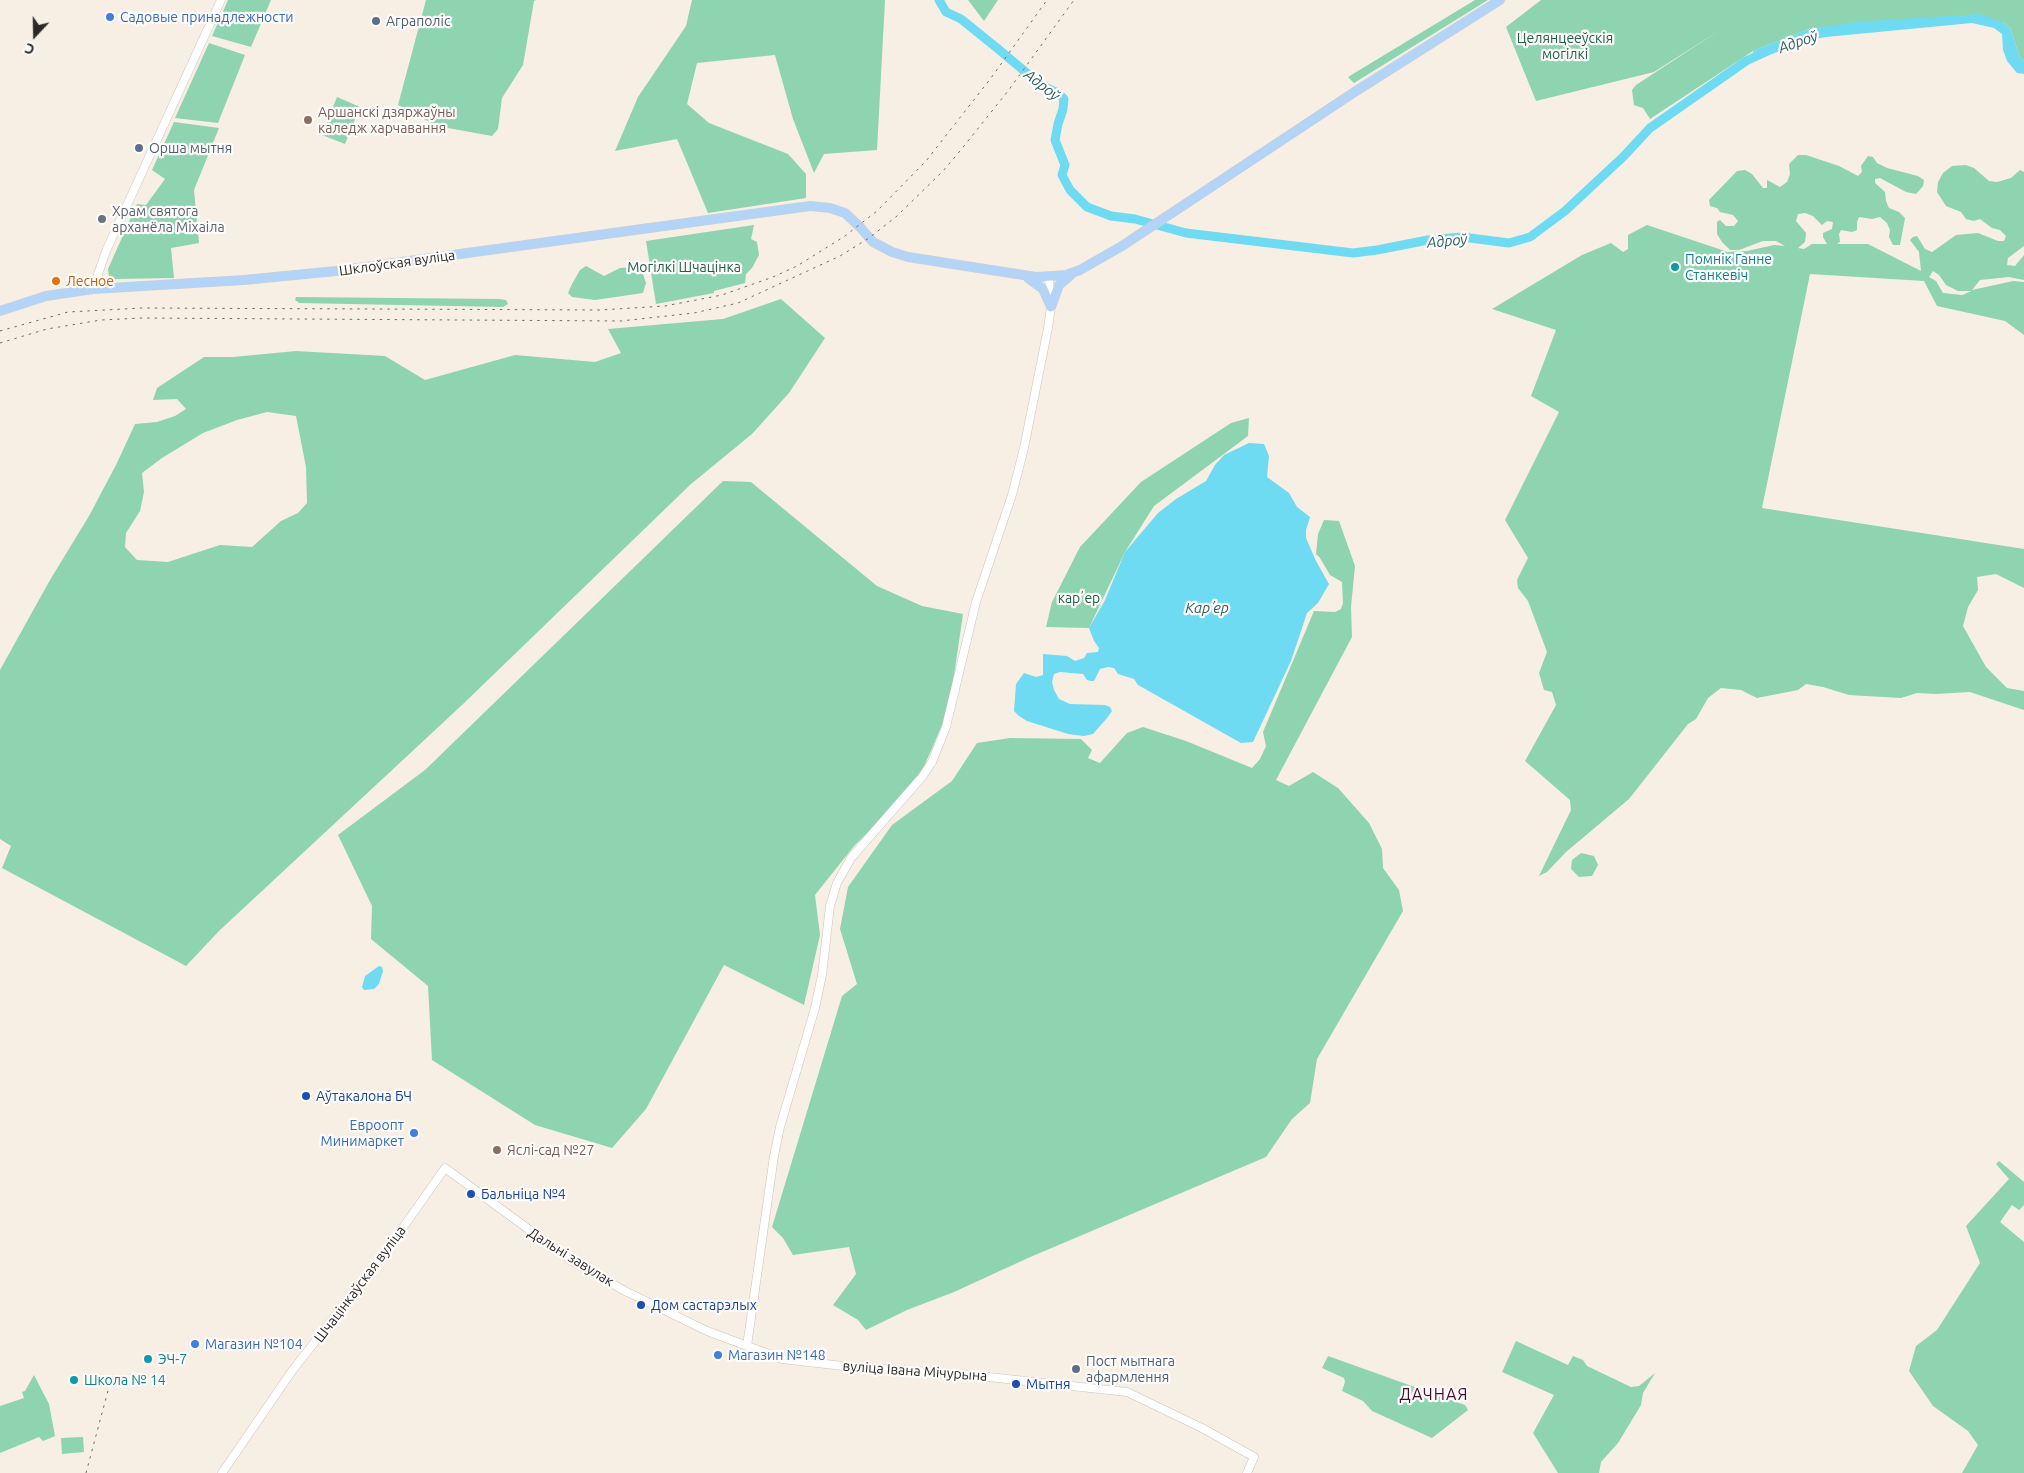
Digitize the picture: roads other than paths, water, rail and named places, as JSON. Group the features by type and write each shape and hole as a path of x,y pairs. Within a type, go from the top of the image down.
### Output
{"main road":[{"path":"1052,303 1061,282 1122,246 1353,93 1500,0"},
{"name":"Шклоўская вуліца","path":"0,310 46,296 93,289 336,272 794,208 822,206 844,213 873,242 892,252 934,262 1021,275 1052,277"},
{"path":"1052,277 1080,270"},
{"path":"1021,275 1038,283 1052,303"}],"street":[{"path":"93,289 106,250 221,0"},
{"path":"747,1346 774,1156 780,1127 815,1008 822,975 830,906 837,884 852,858 922,777 932,762 941,741 960,673 976,602 1017,479 1046,346 1052,303 1052,277"},
{"name":"Дальні завулак","path":"445,1168 572,1261 625,1291 707,1331"},
{"name":"Шчацінкаўская вуліца","path":"222,1473 292,1371 390,1246 445,1168"},
{"name":"вуліца Івана Мічурына","path":"707,1331 782,1359 843,1366 955,1373 1127,1392 1202,1428 1254,1458 1247,1473"}],"water":[{"path":"1980,14 2004,23 2010,28 2020,58 2024,61 2024,74 2017,73 2007,61 2003,50 2002,34 1994,28 1972,23 1826,37 1804,41 1755,61 1753,51 1809,29 1857,22"},
{"name":"Карʼер","path":"1249,443 1264,444 1269,456 1267,477 1289,493 1297,507 1310,517 1306,538 1329,584 1318,603 1307,613 1291,661 1253,742 1241,743 1138,685 1134,679 1118,674 1114,668 1108,667 1100,669 1094,681 1087,680 1083,674 1060,672 1054,674 1052,682 1059,699 1070,704 1105,705 1110,707 1112,711 1093,734 1084,736 1068,734 1027,721 1019,716 1014,711 1016,684 1024,673 1036,677 1043,675 1043,654 1067,656 1075,661 1084,658 1087,653 1098,652 1099,648 1089,628 1105,600 1125,552 1158,513 1176,499 1206,481 1215,465 1224,455"},
{"path":"379,966 382,967 383,971 379,984 374,989 364,990 362,987 365,976"}],"waterway":[{"name":"Адроў","path":"939,0 946,12 961,19 1041,85 1058,93 1064,99 1055,140 1065,165 1062,175 1070,190 1087,207 1111,216 1135,219 1186,233 1353,253 1428,240 1462,237 1509,243 1530,237 1565,211 1623,157 1650,128 1746,61 1763,53"}],"railway":[{"path":"0,331 68,312 142,308 600,310 665,306 722,295 773,277 797,266 845,236 877,211 926,161 991,78 1047,0"},
{"path":"0,343 47,329 101,320 142,318 621,321 694,313 738,303 840,256 869,238 897,216 943,171 960,151 1008,91 1074,0"},
{"path":"86,1473 113,1372"}],"place":[{"name":"Садовые принадлежности","path":"110,17"},
{"name":"Аграполіс","path":"376,21"},
{"name":"Аршанскі дзяржаўны каледж харчавання","path":"308,120"},
{"name":"Орша мытня","path":"139,148"},
{"name":"Храм святога арханёла Міхаіла","path":"102,219"},
{"name":"Помнік Ганне Станкевіч","path":"1675,267"},
{"name":"Лесное","path":"56,281"},
{"name":"Аўтакалона БЧ","path":"306,1096"},
{"name":"Евроопт Минимаркет","path":"414,1133"},
{"name":"Яслі-сад №27","path":"497,1150"},
{"name":"Бальніца №4","path":"471,1194"},
{"name":"Дом састарэлых","path":"641,1305"},
{"name":"Магазин №104","path":"195,1344"},
{"name":"Магазин №148","path":"718,1355"},
{"name":"ЭЧ-7","path":"148,1359"},
{"name":"Пост мытнага афармлення","path":"1076,1369"},
{"name":"Школа № 14","path":"74,1380"},
{"name":"Мытня","path":"1016,1384"}],"district":[{"name":"ДАЧНАЯ","path":"1434,1395"}],"park label":[{"name":"Целянцееўскія могілкі","path":"1565,46"},
{"name":"Могілкі Шчацінка","path":"684,267"},
{"name":"карʼер","path":"1079,598"}]}
